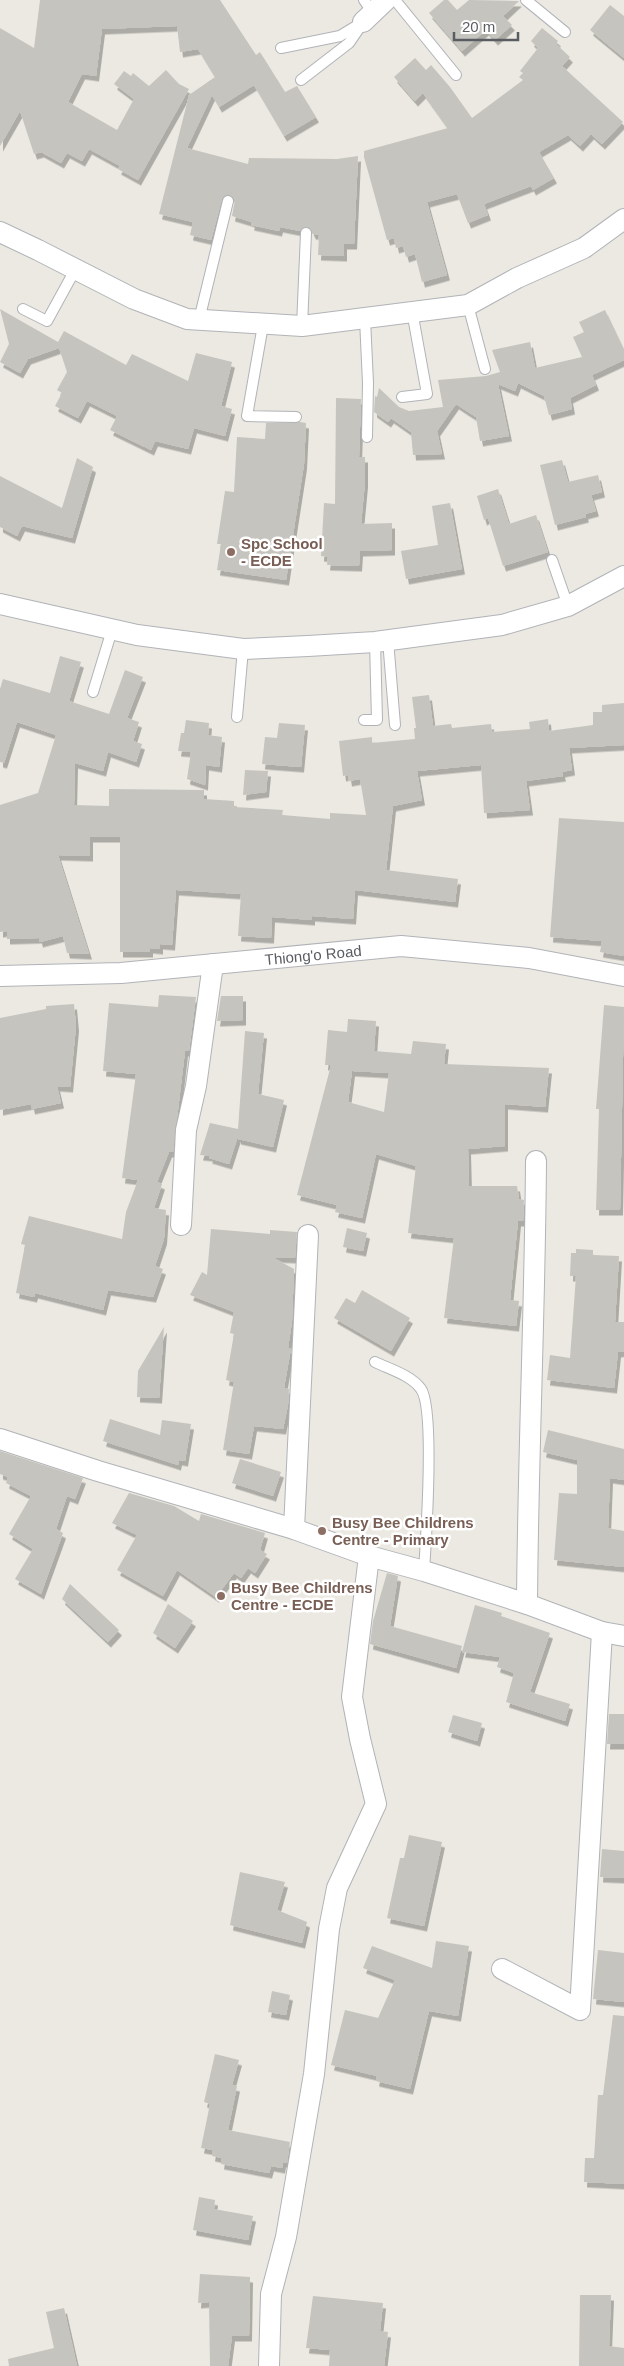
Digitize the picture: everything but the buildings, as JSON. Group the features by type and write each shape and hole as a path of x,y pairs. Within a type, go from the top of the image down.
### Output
{"street":[{"path":"0,232 134,299 187,319 302,326 468,305 517,278 584,248 624,219"},
{"path":"0,604 137,636 242,648 382,641 502,625 568,606 624,576"},
{"name":"Thiong'o Road","path":"0,976 121,973 401,946 529,958 624,976"},
{"path":"181,1225 186,1130 196,1086 213,964"},
{"path":"527,1604 528,1442 535,1266 536,1161"},
{"path":"294,1529 308,1235"},
{"path":"0,1439 98,1471 294,1529 369,1556 424,1571 527,1604 602,1632 624,1636"},
{"path":"269,2366 271,2294 286,2237 314,2074 329,1929 337,1888 376,1804 352,1697 369,1556"},
{"path":"502,1969 580,2010 602,1632"}],"lane":[{"path":"395,0 456,75"},
{"path":"526,0 566,32"},
{"path":"281,48 340,36 372,9"},
{"path":"301,80 349,43 372,9"},
{"path":"200,320 228,201"},
{"path":"302,326 306,233"},
{"path":"23,309 46,321 75,270"},
{"path":"468,305 485,369"},
{"path":"402,397 427,394 412,311"},
{"path":"365,319 368,383 367,437"},
{"path":"263,325 247,416 296,417"},
{"path":"552,560 568,606"},
{"path":"93,692 112,630"},
{"path":"364,720 377,720 382,641"},
{"path":"382,641 395,725"},
{"path":"238,717 242,648"},
{"path":"375,1362 412,1380 422,1389 427,1410 428,1504 424,1571"}],"place":[{"name":"Spc School - ECDE","path":"231,552"},
{"name":"Busy Bee Childrens Centre - Primary","path":"322,1531"},
{"name":"Busy Bee Childrens Centre - ECDE","path":"221,1596"}]}
